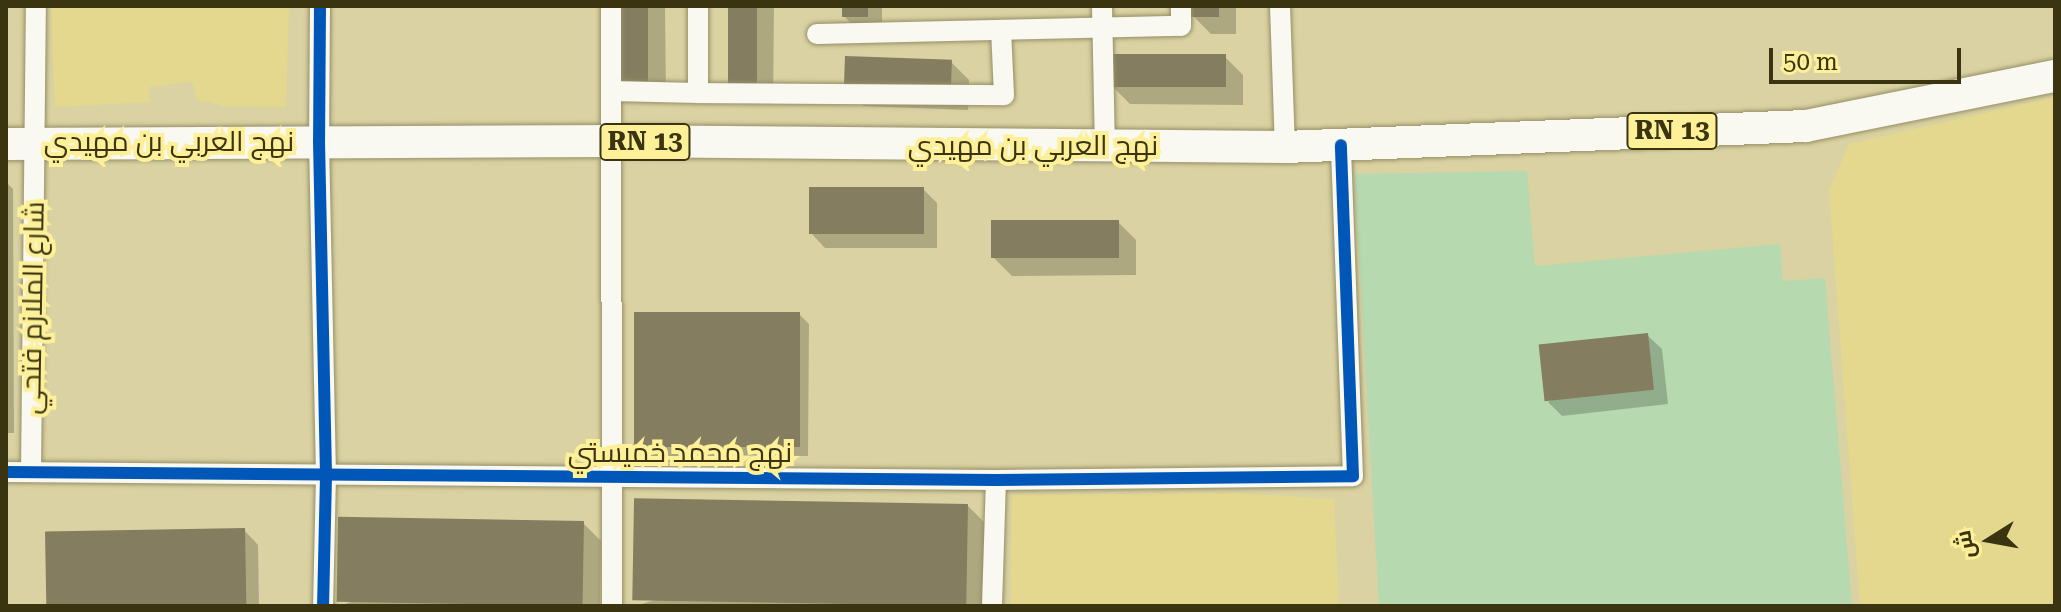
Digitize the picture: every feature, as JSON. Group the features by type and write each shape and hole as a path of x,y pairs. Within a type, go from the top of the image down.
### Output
{"main road":[{"name":"نهج العربي بن مهيدي","path":"21,144 319,138 1105,148 1285,147 1806,126 2055,76"}],"street":[{"name":"شارع الملازم فتحي","path":"31,472 21,144 36,6"},
{"path":"320,6 319,138 326,476 323,606"},
{"path":"611,6 614,141 612,606"},
{"path":"698,6 698,93"},
{"path":"1102,6 1105,148"},
{"path":"817,34 1181,26 1181,6"},
{"path":"1280,6 1285,147"},
{"path":"612,91 1004,95 1001,30"},
{"name":"نهج محمد خميستي","path":"6,472 996,480 1353,476 1341,145"},
{"path":"992,606 996,480"}],"shaded area":[{"path":"51,6 289,6 286,107 223,106 197,99 192,82 149,87 150,102 55,107"},
{"path":"2055,97 2055,606 1860,606 1829,190 1849,144"},
{"path":"1235,493 1334,499 1339,606 1011,606 1012,495"}],"green space":[{"path":"1527,171 1535,266 1780,244 1783,281 1825,278 1852,606 1379,606 1354,174"}],"building":[{"path":"616,6 648,6 648,84 616,84"},
{"path":"728,6 757,6 757,86 728,86"},
{"path":"842,6 868,6 868,17 842,17"},
{"path":"1191,6 1219,6 1219,17 1191,17"},
{"path":"1109,54 1226,54 1226,87 1109,87"},
{"path":"845,56 952,60 951,93 844,89"},
{"path":"809,187 924,187 924,234 809,234"},
{"path":"991,220 1119,220 1119,258 991,258"},
{"path":"634,312 800,312 800,447 634,447"},
{"path":"1648,333 1654,390 1545,401 1539,344"},
{"path":"634,498 968,504 966,606 632,600"},
{"path":"338,517 584,521 583,606 337,602"},
{"path":"245,528 246,606 46,606 45,531"}],"cycle path":[{"path":"320,6 319,141 326,476 323,606"},
{"path":"6,472 996,480 1353,476 1341,145"}]}
